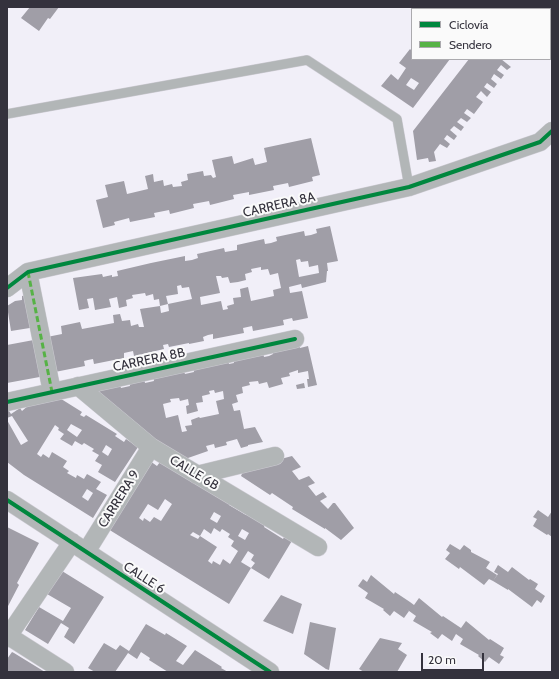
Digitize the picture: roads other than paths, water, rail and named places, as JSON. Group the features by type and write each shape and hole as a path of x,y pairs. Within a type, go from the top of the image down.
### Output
{"street":[{"name":"CARRERA 8A","path":"7,288 28,272 409,187 540,142 552,131"},
{"path":"28,272 52,392"},
{"name":"CARRERA 8B","path":"7,402 295,339"},
{"name":"CALLE 6B","path":"78,386 151,447 318,548"},
{"name":"CARRERA 9","path":"7,636 79,547 151,447"},
{"path":"197,475 275,456"},
{"name":"CALLE 6","path":"7,500 270,672"},
{"path":"7,636 65,672"}],"lane":[{"path":"7,114 308,60 397,119 409,187"}]}
